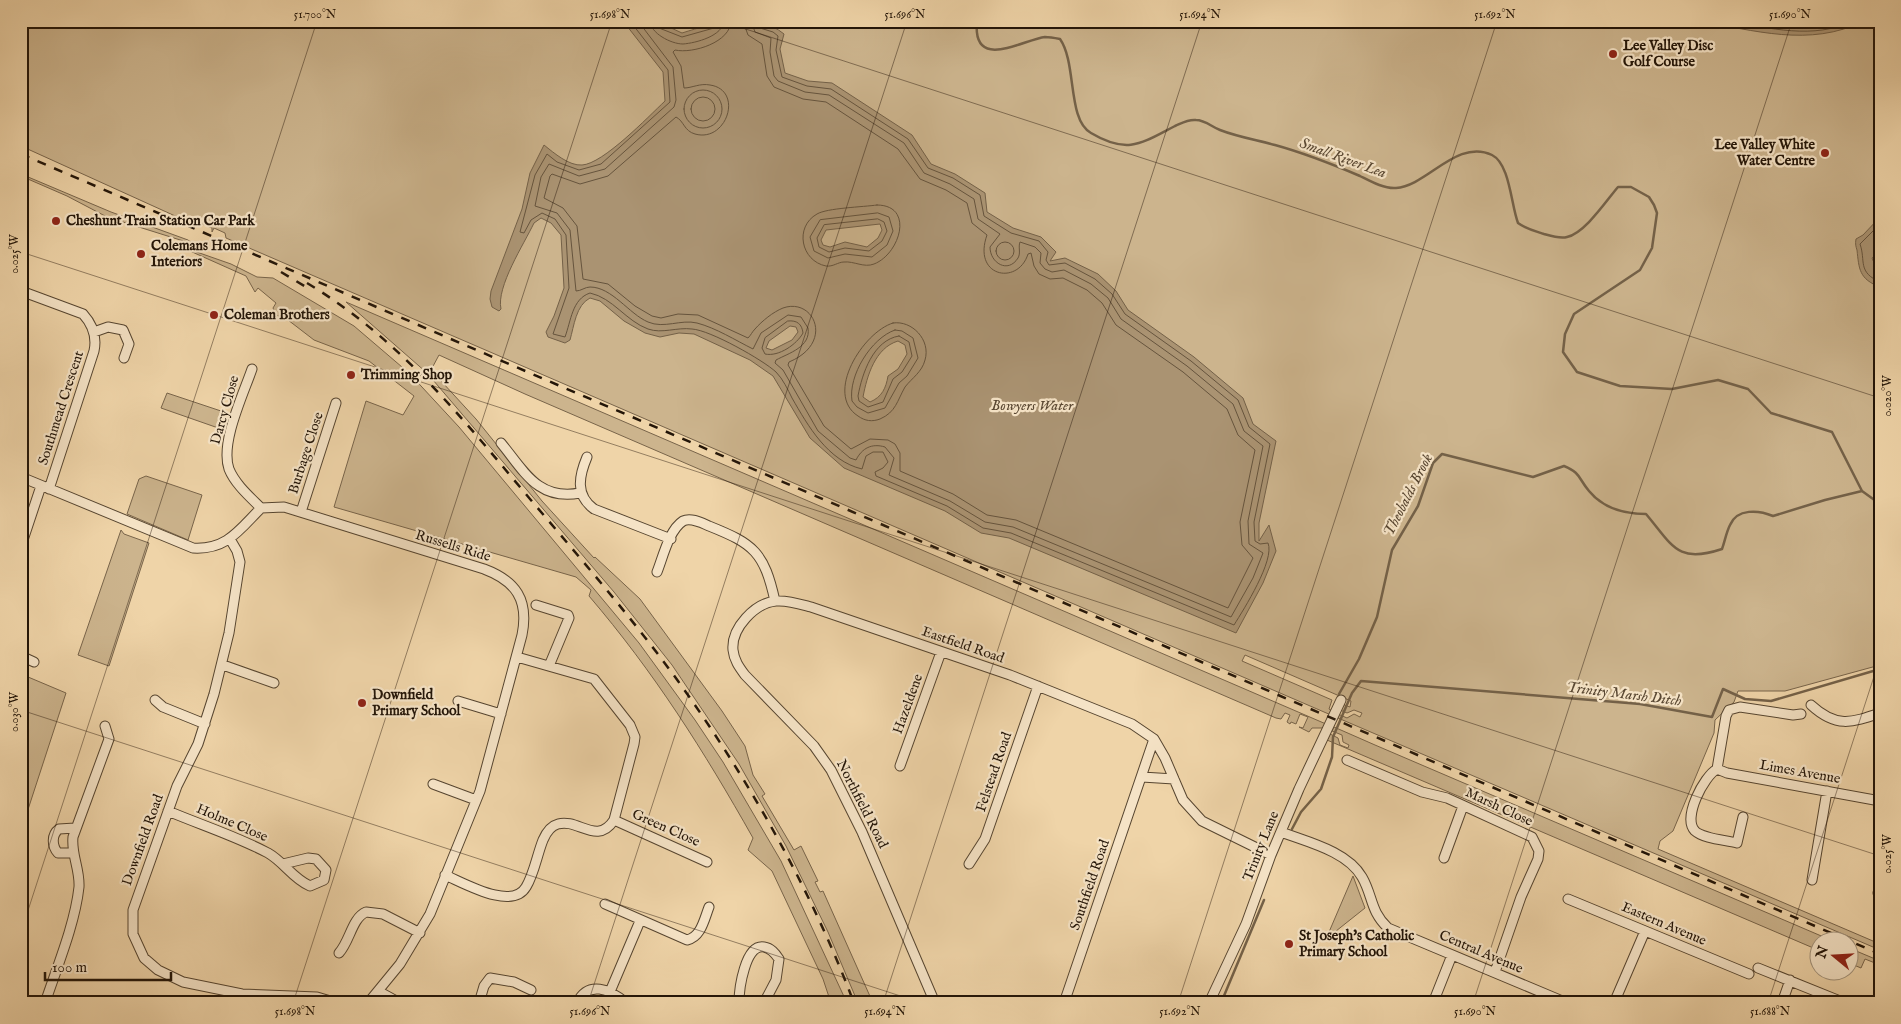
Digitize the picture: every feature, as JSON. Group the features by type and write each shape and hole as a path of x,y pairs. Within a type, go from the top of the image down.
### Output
{"street":[{"path":"21,291 78,311 86,318 94,332 108,327 123,330 129,344 124,358"},
{"name":"Southmead Crescent","path":"21,546 45,487 94,351 94,332"},
{"name":"Darcy Close","path":"252,369 232,428 227,460 235,479 261,508"},
{"name":"Burbage Close","path":"301,512 336,403"},
{"path":"501,442 533,482 542,489 566,496 580,493"},
{"path":"587,457 580,477 580,493 587,504 594,509 670,539"},
{"path":"21,477 193,548 208,549 220,546 230,539 261,508"},
{"name":"Russells Ride","path":"261,508 284,507 502,576 519,596 523,609 525,622 517,657 476,800 420,932 400,964 368,1003"},
{"path":"657,572 670,539 677,528 688,520 742,540 753,548 767,570 775,601"},
{"name":"Downfield Road","path":"230,539 238,552 240,562 223,665 205,724 168,811 133,910 133,934 144,958 170,977 198,986 242,994 317,997 337,1003"},
{"name":"Eastfield Road","path":"775,601 791,602 811,607 1038,686 1123,720 1146,732 1154,739"},
{"name":"Northfield Road","path":"775,601 751,612 742,624 734,638 733,650 736,662 744,674 814,746 831,770 862,832 935,1003"},
{"path":"536,605 568,615 569,618 549,666"},
{"name":"Hazeldene","path":"900,766 941,652"},
{"path":"21,656 34,662"},
{"path":"445,875 501,897 511,898 521,894 527,887 540,849 550,828 567,823 591,831 602,831 610,826 614,820 634,744 635,737 630,726 594,679 517,657"},
{"path":"223,665 274,683"},
{"name":"Felstead Road","path":"969,864 985,839 1038,686"},
{"path":"155,700 163,707 205,724"},
{"name":"Trinity Lane","path":"1209,1003 1246,924 1271,854 1341,700"},
{"path":"458,701 501,714"},
{"path":"1811,705 1824,715 1841,722 1861,721 1880,713"},
{"path":"1743,817 1737,843 1698,833 1691,821 1696,801 1708,774 1716,769 1726,716 1729,710 1740,706 1793,715 1800,714"},
{"path":"45,1003 78,894 79,875 73,842 75,828 109,739 105,726"},
{"path":"1154,739 1183,800 1202,821 1271,854"},
{"name":"Southfield Road","path":"1064,1003 1154,739"},
{"name":"Marsh Close","path":"1347,760 1422,792 1447,798 1525,832 1532,837 1539,851 1496,972"},
{"name":"Limes Avenue","path":"1716,769 1727,773 1880,800"},
{"path":"1142,777 1174,779"},
{"path":"433,784 476,800"},
{"path":"1812,880 1827,791"},
{"path":"1444,858 1464,806"},
{"name":"Holme Close","path":"168,811 267,853 283,864 300,882 310,886 324,880 326,870 316,859 308,858 283,864"},
{"name":"Green Close","path":"614,820 707,862"},
{"path":"74,853 58,853 53,843 56,831 66,827 75,828"},
{"name":"Central Avenue","path":"1281,832 1348,861 1363,879 1374,912 1388,928 1567,1003"},
{"name":"Eastern Avenue","path":"1568,899 1749,974"},
{"path":"604,904 687,940 694,939 699,932 708,907"},
{"path":"339,953 345,946 358,917 366,912 383,914 420,932"},
{"path":"610,994 640,921"},
{"path":"1614,1003 1645,931"},
{"path":"739,1003 741,985 749,956 755,948 760,946 768,947 779,959 776,980 764,1003"},
{"path":"1433,1003 1452,955"},
{"path":"1758,968 1845,1003"},
{"path":"479,1003 484,986 490,978 514,982 531,990"},
{"path":"1782,1003 1790,980"},
{"path":"577,1003 585,990 591,988 610,994 626,1003"},
{"path":"378,991 400,1003"}],"shaded area":[{"path":"21,21 1880,21 1880,665 1785,691 1738,691 1734,702 1715,720 1714,733 1673,831 1660,841 1658,849 1852,932 1838,932 1338,718 1338,714 1347,718 1354,714 1360,717 1362,713 1354,710 1347,713 1340,710 1342,704 1350,707 1351,701 1245,655 1242,661 1332,700 1329,709 1332,711 1331,715 226,238 225,233 214,228 212,232 212,228 197,222 195,225 21,146"},
{"path":"21,174 111,212 188,240 193,244 107,217 67,196 21,176"},
{"path":"191,250 231,264 257,277 273,278 354,326 409,373 459,427 639,643 695,720 723,762 781,861 847,1003 831,1003 823,979 772,871 748,850 753,838 735,806 697,743 657,683 589,596 591,590 576,577 334,507 366,401 403,415 414,396 369,361 314,340 288,320 276,315 273,308 276,303 258,288 255,292 246,276"},
{"path":"346,302 1326,724 1322,728 1312,728 1309,732 1299,727 1303,728 1308,717 1300,714 1296,724 1291,722 1290,724 1287,722 1290,715 1285,713 1281,719 1276,718 525,394 439,355 431,370 476,419 542,501 594,558 640,599 722,711 745,746 753,775 765,794 762,796 794,850 801,846 818,881 815,882 820,892 823,891 873,1003 858,1003 828,932 786,846 739,764 672,665 614,592 427,373"},
{"path":"167,393 230,414 224,430 161,408"},
{"path":"146,476 202,495 188,540 127,514 139,479"},
{"path":"121,530 124,534 149,543 109,666 78,655"},
{"path":"21,674 66,693 21,831"},
{"path":"1334,727 1812,932 1808,932 1808,946 1327,740 1330,734 1338,738 1340,745 1348,748 1349,745 1343,742 1342,735 1332,731"},
{"path":"1353,876 1365,908 1326,939"},
{"path":"1858,935 1880,944 1880,950 1858,941"},
{"path":"1858,952 1880,961 1880,965 1865,959 1861,968 1858,967"}],"water":[{"name":"Bowyers Water","path":"747,20 773,27 784,34 780,49 785,73 808,81 832,83 912,135 931,164 955,174 985,193 987,212 1013,228 1041,237 1056,252 1050,261 1065,258 1098,274 1116,291 1128,310 1194,357 1243,398 1253,424 1276,441 1259,523 1259,541 1269,525 1276,551 1263,583 1236,633 1009,538 981,533 945,511 844,468 810,438 773,376 750,360 694,334 679,333 660,337 645,333 624,321 600,301 590,298 585,301 579,311 574,322 570,340 565,343 548,337 546,332 564,288 561,235 551,223 541,218 534,223 512,266 503,289 501,309 499,311 492,307 491,291 522,209 530,173 544,145 562,158 577,165 591,163 601,157 625,139 665,101 663,72 623,21 656,21 682,33 721,23","holes":["880,224 882,230 878,238 867,247 845,242 830,247 823,245 821,240 826,230","790,326 796,327 798,332 792,340 772,350 766,348 769,341","898,341 905,345 907,354 898,369 888,376 885,388 880,395 870,402 863,397 867,380 878,356 890,345"]},
{"path":"1697,21 1864,21 1823,34 1802,35 1761,32"},
{"path":"1880,217 1880,252 1872,258 1880,270 1880,287 1868,281 1861,273 1858,263 1856,239 1863,235"}],"waterway":[{"name":"Small River Lea","path":"977,21 978,36 982,45 990,49 1012,47 1045,37 1060,39 1069,62 1075,104 1083,126 1091,133 1115,144 1134,144 1185,122 1199,120 1217,129 1241,137 1307,155 1391,188 1408,185 1419,180 1454,157 1479,151 1492,155 1503,167 1518,223 1531,230 1564,238 1574,234 1588,223 1618,187 1631,187 1649,197 1657,213 1652,248 1640,270 1574,314 1565,334 1563,352 1577,372 1620,386 1672,389 1718,380 1748,389 1771,413 1832,432 1862,491 1880,504"},
{"name":"Theobalds Brook","path":"1339,694 1359,659 1377,617 1392,550 1418,506 1433,463 1442,454 1533,477 1564,466 1576,474 1589,491 1601,502 1614,509 1646,514 1677,549 1685,553 1695,554 1722,549 1727,531 1733,519 1743,513 1761,512 1773,516 1862,491"},
{"name":"Trinity Marsh Ditch","path":"1292,829 1301,812 1321,789 1332,757 1333,737 1352,693 1361,681 1640,704 1712,717 1723,689 1745,699 1771,701 1880,669"},
{"name":"Theobalds Brook","path":"1221,1003 1264,900"}],"railway":[{"path":"21,154 1880,954"},
{"path":"281,272 311,290"},
{"path":"307,283 371,329 428,381 587,566 661,658 704,719 754,796 798,877 837,960 854,1003"}],"place":[{"name":"Lee Valley Disc Golf Course","path":"1613,54"},
{"name":"Lee Valley White Water Centre","path":"1825,153"},
{"name":"Cheshunt Train Station Car Park","path":"56,221"},
{"name":"Colemans Home Interiors","path":"141,254"},
{"name":"Coleman Brothers","path":"214,315"},
{"name":"Trimming Shop","path":"351,375"},
{"name":"Downfield Primary School","path":"362,703"},
{"name":"St Joseph's Catholic Primary School","path":"1289,944"}]}
